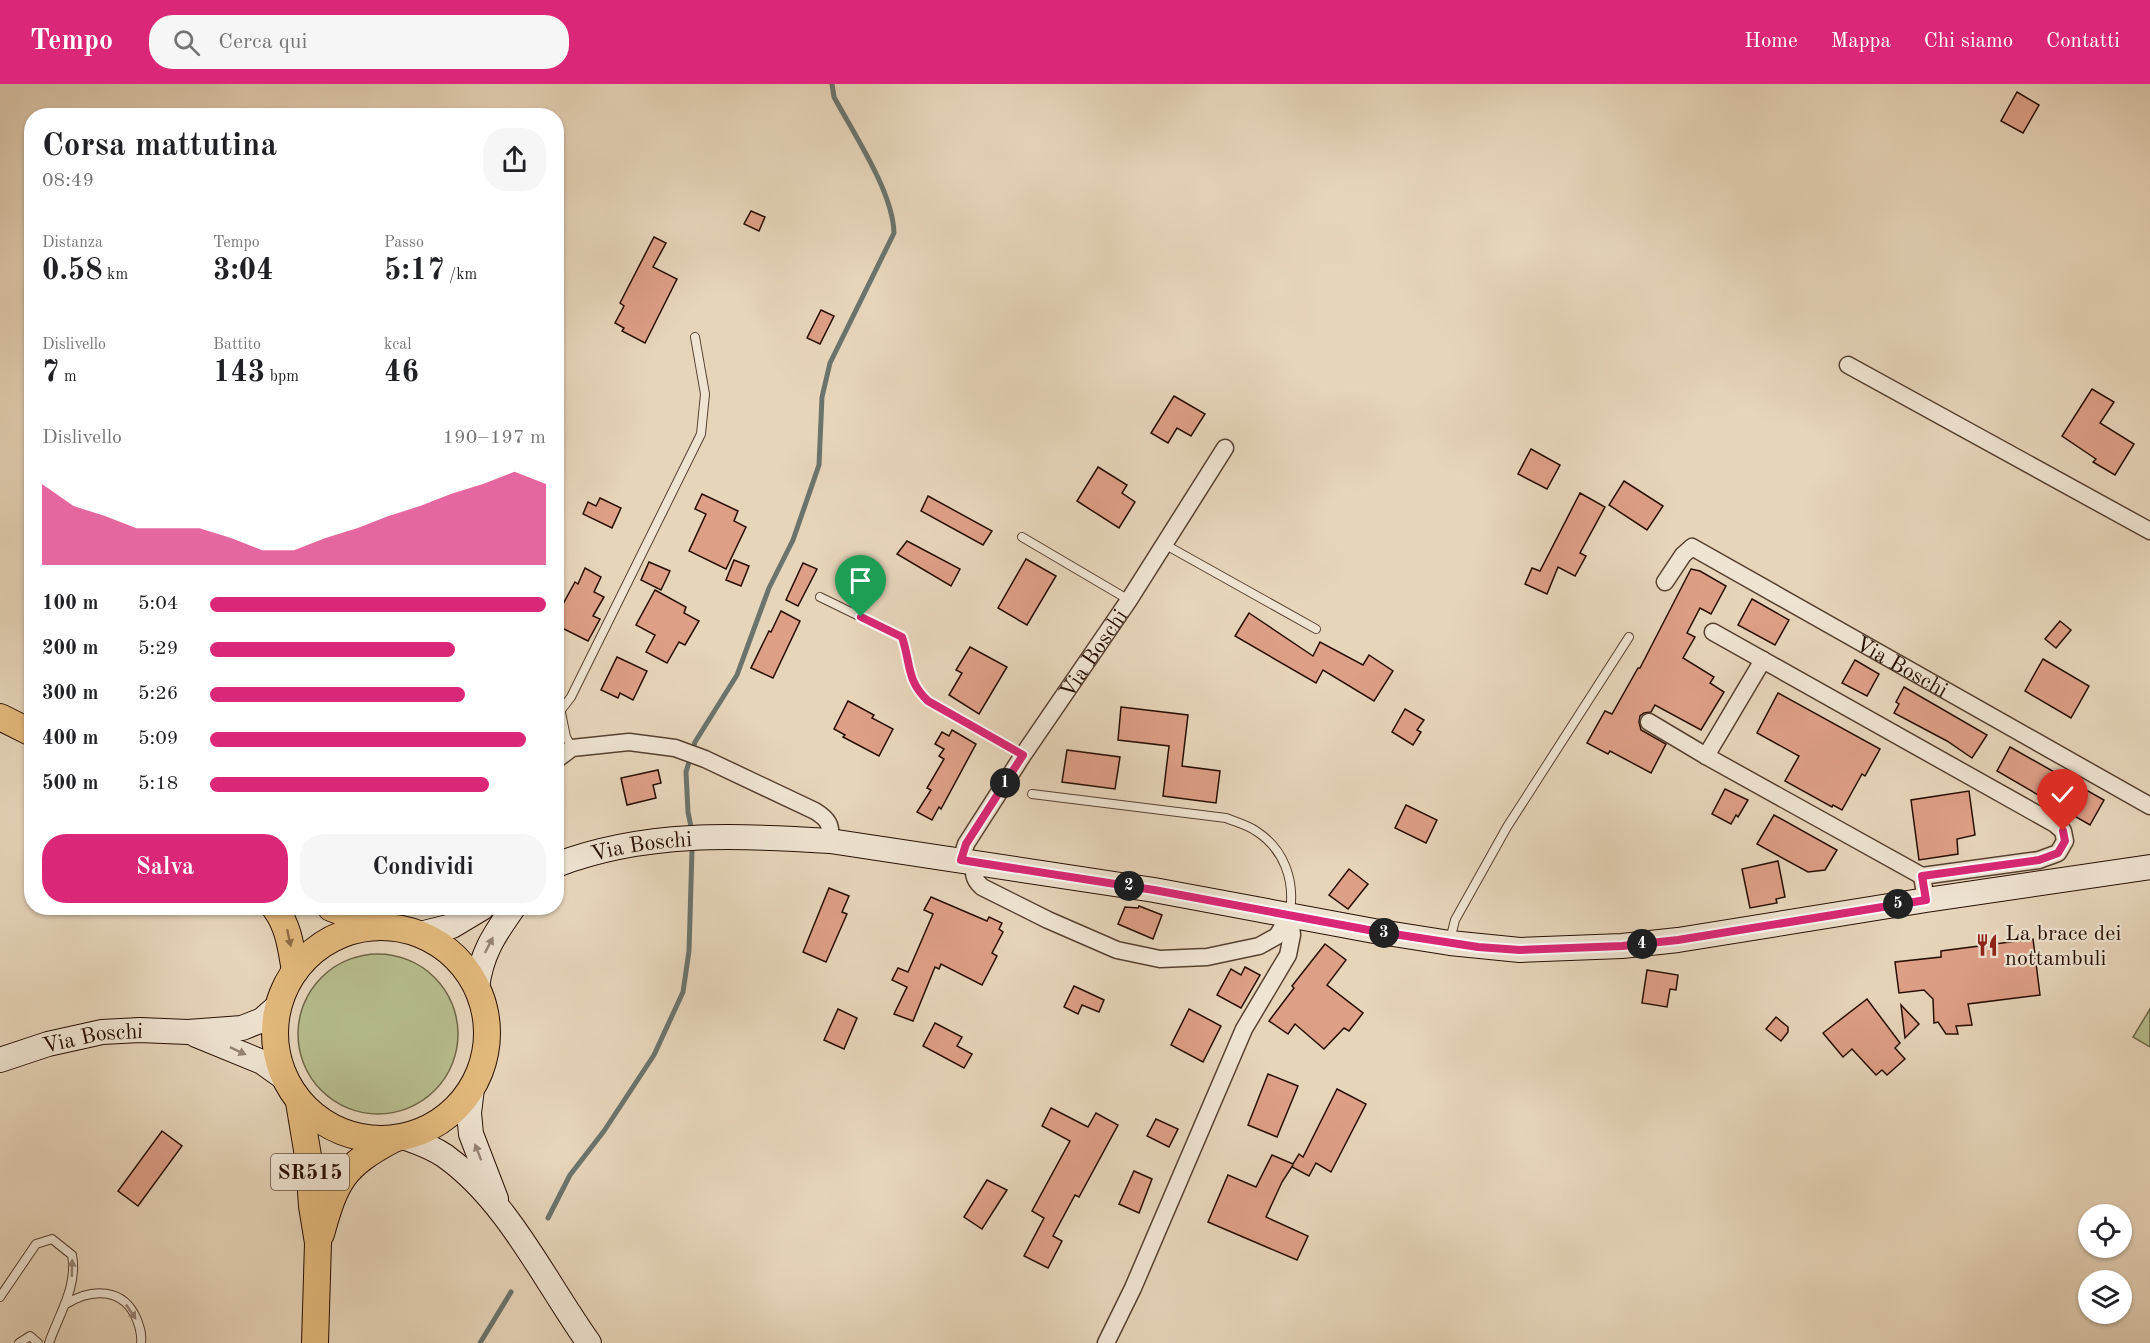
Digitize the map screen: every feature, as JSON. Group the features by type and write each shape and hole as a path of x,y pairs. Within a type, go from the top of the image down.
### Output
{"main road":[{"path":"0,717 24,729"},
{"name":"Via Boschi","path":"564,864 618,847 679,838 779,838 830,841 1154,890 1450,943 1520,950 1622,946 1678,940 2150,867"},
{"path":"281,915 289,933 295,971"},
{"path":"350,915 382,927"},
{"path":"420,934 452,926 470,915"},
{"path":"477,988 478,972 485,951 508,915"},
{"path":"472,1088 456,1108 440,1121 422,1131 398,1138 358,1137 326,1125 299,1102 284,1077 275,1042 278,1006 288,982 312,952 333,939 357,930 382,927 420,934 443,947 462,966 477,988 484,1012 486,1038 482,1064 472,1088 469,1113 471,1134 498,1206"},
{"name":"Via Boschi","path":"0,1060 48,1044 102,1032 140,1030 188,1032 242,1028 262,1020 278,1006"},
{"name":"Via Boschi","path":"188,1032 228,1046 262,1062 284,1077"},
{"name":"SR515","path":"299,1102 309,1162 312,1206 318,1243 315,1343"},
{"path":"398,1138 443,1154 498,1206 589,1343"},
{"name":"SR515","path":"318,1243 337,1185 349,1168 371,1150 398,1138"}],"street":[{"path":"1848,365 2150,531"},
{"name":"Via Boschi","path":"968,861 966,844 1023,755 1129,600 1225,448"},
{"name":"Via Boschi","path":"1665,582 1683,555 1692,547 2150,806"},
{"path":"1649,722 1922,876 2039,860 2058,853 2065,841 2063,831 2055,824 1713,632"},
{"path":"1706,756 1763,660"},
{"path":"564,754 572,748 629,742 675,748 705,759 825,817 830,824 830,841"},
{"path":"968,861 975,881 982,887 1048,920 1117,950 1160,959 1207,957 1259,946 1277,936 1290,915"},
{"path":"1922,876 1926,900"},
{"path":"1106,1343 1133,1288 1244,1029 1288,955 1292,935 1290,915"}],"lane":[{"path":"564,706 571,697 701,434 705,394 695,337"},
{"path":"1022,537 1129,600"},
{"path":"1164,544 1316,629"},
{"path":"820,597 902,637 909,671 917,691 928,701 1023,755"},
{"path":"1450,943 1455,920 1507,827 1629,637"},
{"path":"564,723 572,748"},
{"path":"1032,794 1226,818 1256,830 1275,848 1287,867 1292,900 1290,915"},
{"path":"0,1297 36,1244 52,1239 72,1255 73,1273 66,1304 49,1343"},
{"path":"66,1304 90,1293 105,1292 115,1295 134,1314 142,1336 141,1343"},
{"path":"19,1343 30,1336 38,1343"}],"green space":[{"path":"378,954 409,960 435,977 452,1003 458,1034 452,1065 435,1091 409,1108 378,1114 347,1108 321,1091 304,1065 298,1034 304,1003 321,977 347,960"},
{"path":"2150,1009 2150,1047 2133,1037"}],"building":[{"path":"2017,92 2039,105 2023,133 2001,121"},
{"path":"751,211 765,217 759,231 744,224"},
{"path":"654,237 666,243 653,267 677,279 645,343 622,331 624,328 615,323 624,306 620,303"},
{"path":"821,310 834,316 820,344 807,338"},
{"path":"2092,389 2114,402 2100,423 2134,444 2115,475 2093,462 2096,459 2062,436"},
{"path":"1174,396 1205,414 1191,436 1177,428 1168,443 1151,433"},
{"path":"1531,449 1560,465 1547,489 1518,474"},
{"path":"1098,467 1127,485 1122,493 1135,502 1119,528 1077,501"},
{"path":"1624,481 1663,506 1647,530 1609,505"},
{"path":"1580,493 1605,507 1580,553 1586,556 1575,576 1558,567 1547,594 1525,584 1532,568 1540,571"},
{"path":"702,494 738,511 734,521 746,527 726,569 689,551 706,514 695,509"},
{"path":"928,496 992,531 983,545 921,511"},
{"path":"600,498 621,508 612,528 583,514 588,502 596,506"},
{"path":"907,541 960,569 951,586 897,554"},
{"path":"1026,559 1056,576 1027,625 998,608"},
{"path":"734,560 749,566 741,586 726,580"},
{"path":"649,562 670,571 661,590 641,580"},
{"path":"803,563 817,569 798,606 786,600"},
{"path":"585,568 601,577 594,592 604,597 593,616 600,619 588,641 564,629 564,602 575,582 578,584"},
{"path":"1691,569 1700,571 1726,586 1711,614 1700,608 1687,633 1695,637 1683,658 1714,677 1710,683 1724,692 1701,730 1655,705 1651,712 1640,716 1641,730 1666,744 1651,773 1610,751 1608,754 1587,743 1605,711 1612,714 1640,668"},
{"path":"655,590 686,607 684,613 699,621 685,645 679,642 667,663 646,652 655,635 636,625"},
{"path":"1752,599 1789,620 1775,645 1738,625"},
{"path":"781,611 800,621 773,678 751,668"},
{"path":"1249,613 1313,656 1320,642 1363,665 1369,655 1393,671 1374,701 1323,670 1316,683 1235,636"},
{"path":"2060,621 2071,630 2056,648 2045,639"},
{"path":"970,647 1007,667 979,714 949,695 962,673 956,670"},
{"path":"617,657 647,671 633,700 620,693 618,698 601,690"},
{"path":"2043,659 2089,686 2071,718 2025,691"},
{"path":"1855,660 1879,674 1867,696 1842,683"},
{"path":"1904,687 1987,735 1972,758 1947,741 1894,713 1899,704 1896,702"},
{"path":"1778,693 1880,749 1865,776 1862,774 1842,810 1833,805 1832,807 1785,781 1799,756 1757,733"},
{"path":"848,701 874,715 872,718 893,729 879,756 843,737 845,735 834,729"},
{"path":"1121,707 1188,715 1182,766 1220,771 1216,803 1163,796 1169,746 1118,740"},
{"path":"1405,709 1424,720 1417,730 1421,732 1413,745 1392,732"},
{"path":"952,730 976,744 941,809 939,807 932,820 917,812 931,790 927,788 944,759 939,756 944,749 935,744 942,732 949,736"},
{"path":"2010,747 2104,800 2090,825 1997,771"},
{"path":"1067,750 1120,757 1115,789 1062,782"},
{"path":"658,770 661,783 653,785 656,798 627,805 621,778"},
{"path":"1725,789 1748,800 1731,824 1712,814"},
{"path":"1969,791 1975,835 1957,839 1958,854 1919,860 1911,800"},
{"path":"1406,805 1437,820 1426,843 1395,828"},
{"path":"1774,815 1837,850 1825,870 1808,872 1757,844"},
{"path":"1778,861 1785,897 1776,899 1777,903 1750,908 1742,869"},
{"path":"1349,869 1368,884 1348,909 1329,895"},
{"path":"829,888 849,896 842,912 847,914 826,962 803,952"},
{"path":"931,897 987,921 989,917 1002,923 999,929 1003,932 992,953 997,956 982,985 941,964 939,969 935,967 913,1021 894,1014 907,987 892,980 898,968 908,972 933,914 924,910"},
{"path":"1139,906 1162,915 1153,939 1118,924 1125,907 1138,908"},
{"path":"2033,939 2040,995 1968,1004 1972,1025 1956,1026 1958,1034 1946,1034 1938,1022 1934,1023 1933,999 1924,990 1899,993 1895,962 1941,957 1941,951"},
{"path":"1325,944 1346,960 1327,985 1363,1013 1349,1031 1344,1028 1324,1049 1295,1024 1288,1034 1269,1021 1294,988 1292,986"},
{"path":"1245,967 1260,975 1241,1008 1217,995 1231,969 1241,975"},
{"path":"1647,970 1678,975 1676,990 1670,989 1667,1007 1642,1003"},
{"path":"1074,986 1104,1000 1099,1012 1082,1005 1078,1014 1064,1007"},
{"path":"1867,999 1900,1043 1895,1048 1905,1059 1887,1075 1882,1070 1876,1075 1852,1049 1843,1057 1823,1033"},
{"path":"1901,1005 1919,1024 1905,1038"},
{"path":"838,1009 857,1018 844,1049 824,1040"},
{"path":"1189,1009 1221,1026 1203,1062 1171,1045"},
{"path":"1776,1017 1788,1027 1788,1032 1781,1041 1766,1029"},
{"path":"935,1023 962,1037 957,1046 972,1054 964,1068 923,1046"},
{"path":"1268,1074 1298,1086 1277,1137 1248,1125"},
{"path":"1337,1089 1366,1104 1331,1172 1316,1163 1309,1176 1292,1167 1293,1165 1282,1182 1266,1217 1308,1236 1297,1260 1208,1222 1228,1175 1256,1187 1272,1155 1293,1164 1299,1154 1303,1157"},
{"path":"1051,1108 1088,1127 1096,1113 1118,1125 1079,1197 1075,1195 1053,1236 1062,1241 1048,1268 1024,1256 1044,1218 1032,1211 1070,1141 1042,1126"},
{"path":"1156,1119 1178,1129 1169,1147 1147,1136"},
{"path":"162,1131 182,1146 138,1206 118,1191"},
{"path":"1134,1171 1152,1179 1139,1213 1119,1204"},
{"path":"987,1180 1007,1190 982,1229 964,1217"}],"waterway":[{"path":"691,827 686,772 695,742 737,675 769,588 793,540 819,465 822,397 830,363 894,233 892,217 880,182 834,97 832,84"},
{"path":"548,1218 570,1175 604,1131 654,1055 683,992 689,951 692,850"},
{"path":"480,1343 511,1292"}],"place":[{"name":"La brace dei nottambuli","path":"1987,945"}],"route":[{"path":"861,617 902,637 909,671 917,691 928,701 1023,755 966,844 961,860 1154,890 1450,943 1520,950 1565,950 1678,940 1926,900 1922,876 2039,860 2058,853 2065,841 2063,831"}]}
